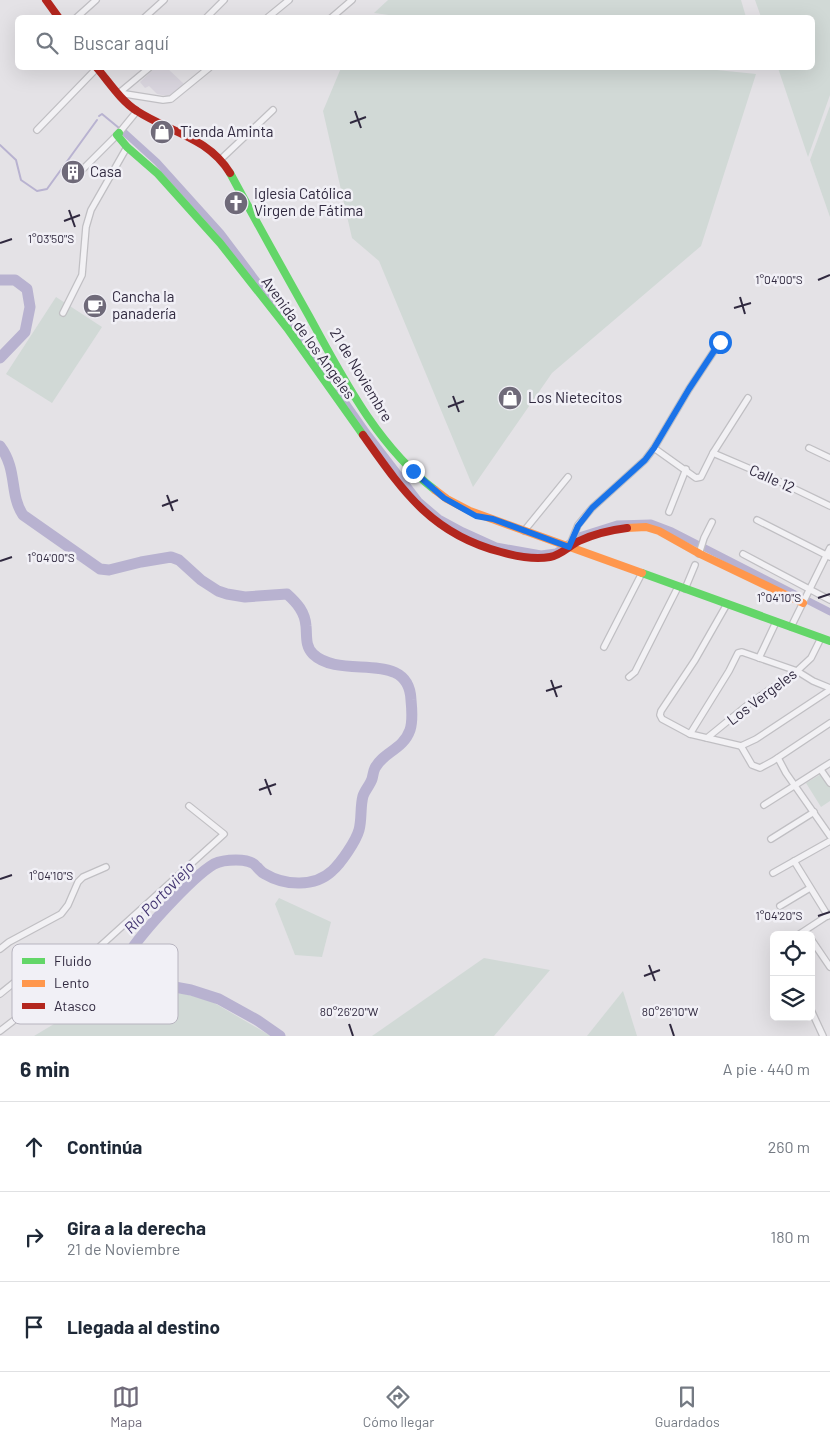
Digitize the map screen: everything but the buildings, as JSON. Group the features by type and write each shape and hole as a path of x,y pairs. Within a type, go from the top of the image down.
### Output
{"street":[{"path":"46,0 57,15"},
{"path":"79,15 96,0"},
{"path":"147,15 164,0"},
{"path":"209,15 224,0"},
{"path":"271,15 289,0"},
{"path":"334,15 352,0"},
{"path":"36,130 95,70"},
{"name":"21 de Noviembre","path":"99,70 137,110 194,138 220,160 236,182 336,384 363,410 413,471 435,491 476,516 493,519 830,641"},
{"path":"119,93 147,70"},
{"path":"119,93 171,100 207,70"},
{"path":"80,172 118,134 137,110"},
{"path":"220,160 273,110"},
{"name":"Avenida de los Angeles","path":"118,134 127,147 158,174 201,221 287,328 336,384 412,502 438,523 480,545 502,552 521,556 553,557 584,539 603,533 646,527 654,529 803,602"},
{"path":"63,313 82,275 86,227 91,210 127,147"},
{"path":"569,547 578,526 592,508 645,460 654,448 720,342"},
{"path":"654,448 686,469 696,478 702,478 712,453 748,398"},
{"path":"809,448 830,458"},
{"name":"Calle 12","path":"712,453 774,479 830,506"},
{"path":"669,512 686,469"},
{"path":"524,530 568,477"},
{"path":"757,520 828,556"},
{"path":"700,551 712,522"},
{"path":"791,627 808,591 828,556 830,548"},
{"path":"743,554 808,591 830,600"},
{"path":"629,677 635,672 695,565"},
{"path":"604,647 642,573"},
{"path":"727,604 695,660 661,711 662,719 690,734 740,746 756,739 830,689"},
{"path":"759,658 776,622"},
{"name":"Los Vergeles","path":"708,738 750,703 797,671 811,658 821,638"},
{"path":"690,734 738,653 742,652 797,671 830,689"},
{"path":"740,746 752,765 760,768 830,723"},
{"path":"778,758 830,836"},
{"path":"764,805 830,763"},
{"path":"821,770 830,783"},
{"path":"103,944 224,834 189,806"},
{"path":"771,839 814,812"},
{"path":"773,874 830,841"},
{"path":"794,861 829,915 808,931"},
{"path":"0,949 9,942 61,914 68,905 78,882 83,877 106,867"},
{"path":"780,906 810,888"},
{"path":"815,945 830,967"},
{"path":"0,994 12,984"},
{"path":"815,1019 823,1036"},
{"path":"0,1031 12,1022"}],"shaded area":[{"path":"388,0 741,0 745,15 389,15 374,13"},
{"path":"755,0 830,0 830,95 808,157 779,70 815,70 815,15 760,15"},
{"path":"153,70 169,70 184,84 167,96 157,94 149,86 145,88 140,82"},
{"path":"340,70 717,70 756,74 701,246 552,373 473,487 379,261 352,238 323,111"},
{"path":"830,106 830,217 810,160"},
{"path":"56,297 102,327 52,403 6,374"},
{"path":"821,774 830,786 830,801 821,807 806,783"},
{"path":"279,898 331,922 322,957 295,955 275,904"},
{"path":"484,958 550,970 494,1036 372,1036"},
{"path":"623,991 637,1036 587,1036"},
{"path":"178,993 211,1001 271,1036 34,1036 54,1024 178,1024"}],"waterway":[{"path":"99,116 102,114 119,128"},
{"path":"0,145 16,160 21,180 37,191 47,189 97,120"},
{"path":"125,133 157,162 221,233 419,501 439,518 496,546 541,554 556,552 579,536 617,524 651,523 672,531 830,612"},
{"name":"Río Portoviejo","path":"0,280 15,280 27,289 30,307 25,332 0,358"},
{"name":"Río Portoviejo","path":"0,446 6,455 16,499 23,515 100,569 109,570 171,557 179,560 201,580 218,591 227,594 245,597 287,594 302,612 308,644 313,654 325,662 386,670 399,675 407,684 412,712 410,730 403,742 383,758 375,768 363,796 360,826 355,840 340,863 332,871 317,880 291,883 273,878 248,861 230,860 216,863 192,881 136,944"},
{"name":"Río Portoviejo","path":"178,988 219,999 257,1020 280,1036"}],"traffic: fast":[{"path":"119,133 117,135 127,147 158,174 220,243 287,328 363,435"},
{"path":"230,173 363,410 396,453 435,490"},
{"path":"642,573 830,641"}],"traffic: slow":[{"path":"435,490 447,499 470,511 642,573"},
{"path":"627,528 646,527 659,531 700,554 803,603"}],"traffic: jam":[{"path":"46,0 57,15"},
{"path":"99,70 120,97 131,107 199,143 211,151 230,173"},
{"path":"363,435 391,474 420,507 455,534 477,544 512,555 544,558 558,554 591,536 627,528"}],"place":[{"name":"Tienda Aminta","path":"162,132"},
{"name":"Casa","path":"73,172"},
{"name":"Iglesia Católica Virgen de Fátima","path":"236,203"},
{"name":"Cancha la panadería","path":"95,306"},
{"name":"Los Nietecitos","path":"510,398"}],"route":[{"path":"413,471 444,498 476,516 493,519 569,547 584,517 597,502 645,460 654,448 720,342"}]}
